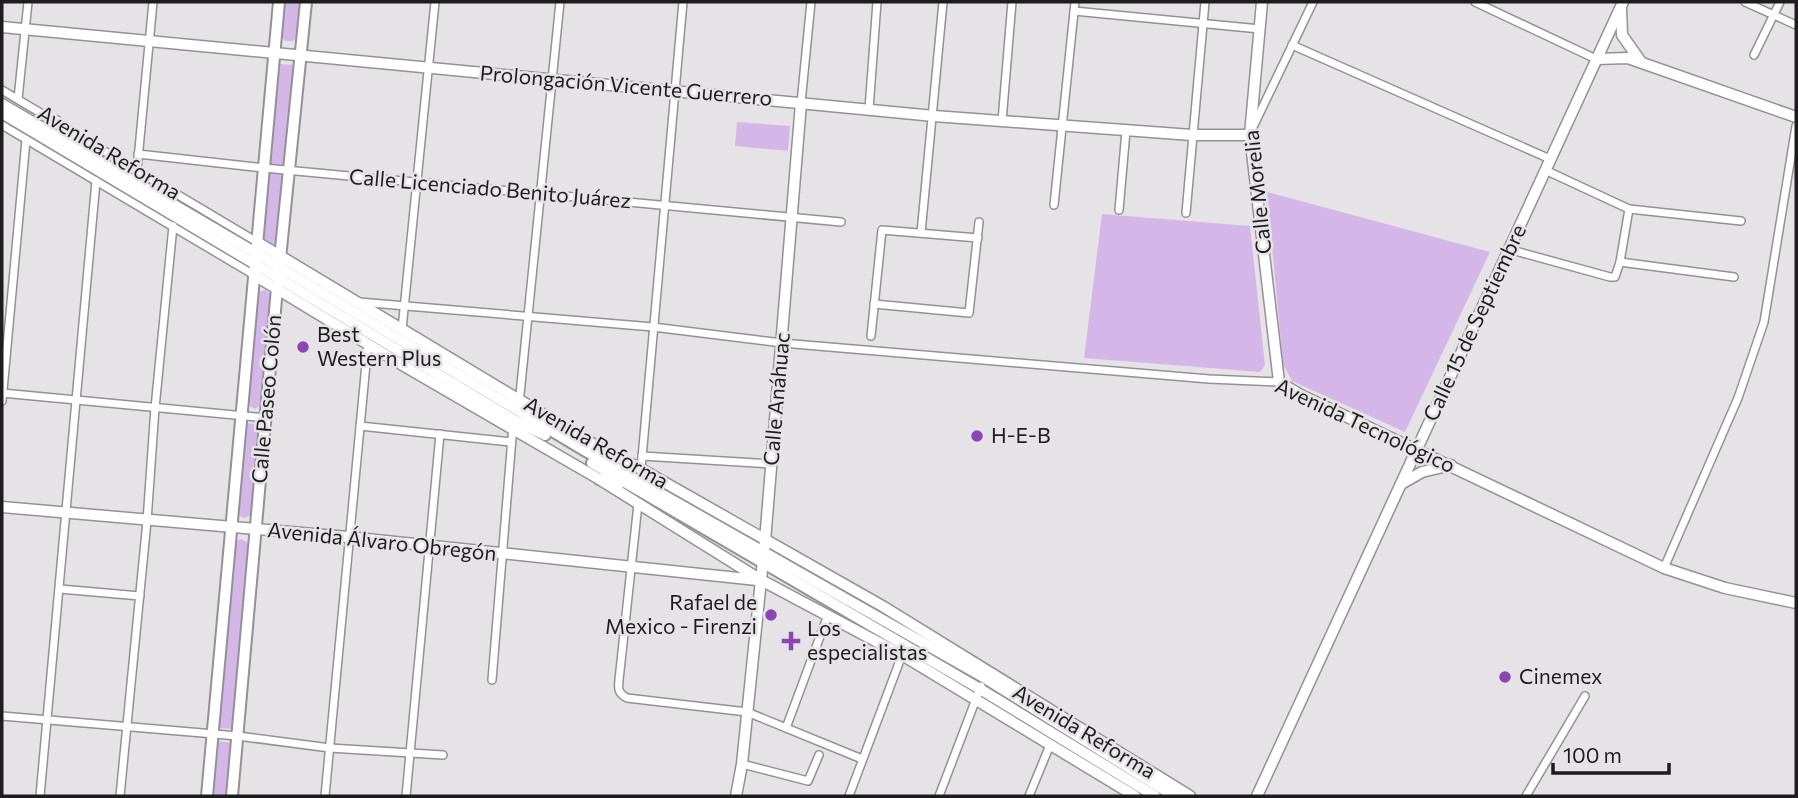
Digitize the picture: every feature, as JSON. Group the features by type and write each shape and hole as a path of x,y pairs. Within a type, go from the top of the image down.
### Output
{"main road":[{"name":"Calle Paseo Colón","path":"207,796 279,2"},
{"name":"Calle Paseo Colón","path":"232,796 278,277 306,2"},
{"name":"Avenida Reforma","path":"256,258 278,277 763,558 885,635 1155,796"},
{"path":"591,443 627,479"},
{"path":"599,479 627,479"},
{"name":"Avenida Reforma","path":"763,558 986,675 1174,796"},
{"path":"885,635 902,655"}],"street":[{"path":"18,99 28,2"},
{"path":"137,170 153,2"},
{"path":"402,329 435,2"},
{"path":"492,680 511,442 529,316 560,2"},
{"path":"641,469 683,2"},
{"name":"Calle Anáhuac","path":"736,796 742,764 765,541 810,2"},
{"path":"869,109 877,2"},
{"path":"921,233 943,2"},
{"path":"1002,121 1012,2"},
{"path":"1054,205 1074,2"},
{"path":"1186,213 1205,2"},
{"name":"Calle Morelia","path":"1262,2 1250,135 1279,382"},
{"path":"1250,135 1313,2"},
{"path":"1475,2 1596,59 1618,57 1641,62 1796,117"},
{"path":"1745,2 1796,25"},
{"path":"1754,55 1780,2"},
{"path":"1622,4 1622,35 1641,62"},
{"name":"Calle 15 de Septiembre","path":"1257,796 1622,4"},
{"path":"1074,11 1260,29"},
{"name":"Prolongación Vicente Guerrero","path":"2,27 934,116 1192,135 1250,135"},
{"path":"1292,45 1550,159"},
{"name":"Avenida Reforma","path":"2,90 137,170 368,343 516,415 591,443 641,469 884,607 986,675 1190,796"},
{"name":"Avenida Reforma","path":"2,104 256,258"},
{"name":"Avenida Reforma","path":"2,113 256,258"},
{"path":"56,121 85,152"},
{"name":"Avenida Reforma","path":"2,125 173,226 256,258 281,255 402,329 599,479 638,504 761,580 902,655 1050,745 1119,792 1136,796"},
{"path":"1664,568 1738,398 1764,322 1796,125"},
{"path":"1119,210 1126,131"},
{"path":"2,401 26,140"},
{"name":"Calle Licenciado Benito Juárez","path":"138,154 264,169 841,222"},
{"path":"1545,170 1629,209 1741,221"},
{"path":"40,796 96,181"},
{"path":"1508,249 1610,277 1618,273 1629,209"},
{"path":"874,304 969,313 979,222"},
{"path":"120,796 173,226"},
{"path":"871,336 882,230 978,238"},
{"path":"1620,262 1734,277"},
{"name":"Avenida Tecnológico","path":"359,302 653,327 782,343 1195,378 1279,382 1301,395 1664,568 1726,588 1796,603"},
{"path":"325,796 368,343"},
{"path":"2,393 266,418"},
{"path":"360,426 511,442"},
{"path":"406,796 440,434"},
{"path":"642,456 772,464"},
{"path":"1400,484 1422,472 1451,465"},
{"path":"638,504 629,567 618,689 621,695 627,698 747,712 862,759"},
{"name":"Avenida Álvaro Obregón","path":"2,507 348,537 761,580"},
{"path":"60,589 140,596"},
{"path":"786,728 828,615"},
{"path":"849,796 902,655"},
{"path":"939,796 986,675"},
{"path":"1527,796 1585,696"},
{"path":"2,716 238,736 330,748 443,755"},
{"path":"1030,796 1050,745"},
{"path":"742,764 808,781 819,755"}],"shaded area":[{"path":"284,2 300,2 297,37 293,41 282,38"},
{"path":"280,64 296,65 280,248 262,238"},
{"path":"737,122 790,126 788,151 735,146"},
{"path":"1267,192 1490,252 1405,432 1292,381 1283,364"},
{"path":"1102,214 1250,226 1265,365 1260,372 1084,358"},
{"path":"265,290 271,295 262,404 255,409 247,404 256,295"},
{"path":"245,423 261,424 252,511 244,518 238,515 236,510"},
{"path":"241,539 247,542 249,547 234,729 218,728 235,541"},
{"path":"217,741 232,743 228,796 211,796"}],"place":[{"name":"Best Western Plus","path":"303,347"},
{"name":"H-E-B","path":"977,436"},
{"name":"Rafael de Mexico - Firenzi","path":"771,615"},
{"name":"Los especialistas","path":"791,641"},
{"name":"Cinemex","path":"1505,677"}]}
